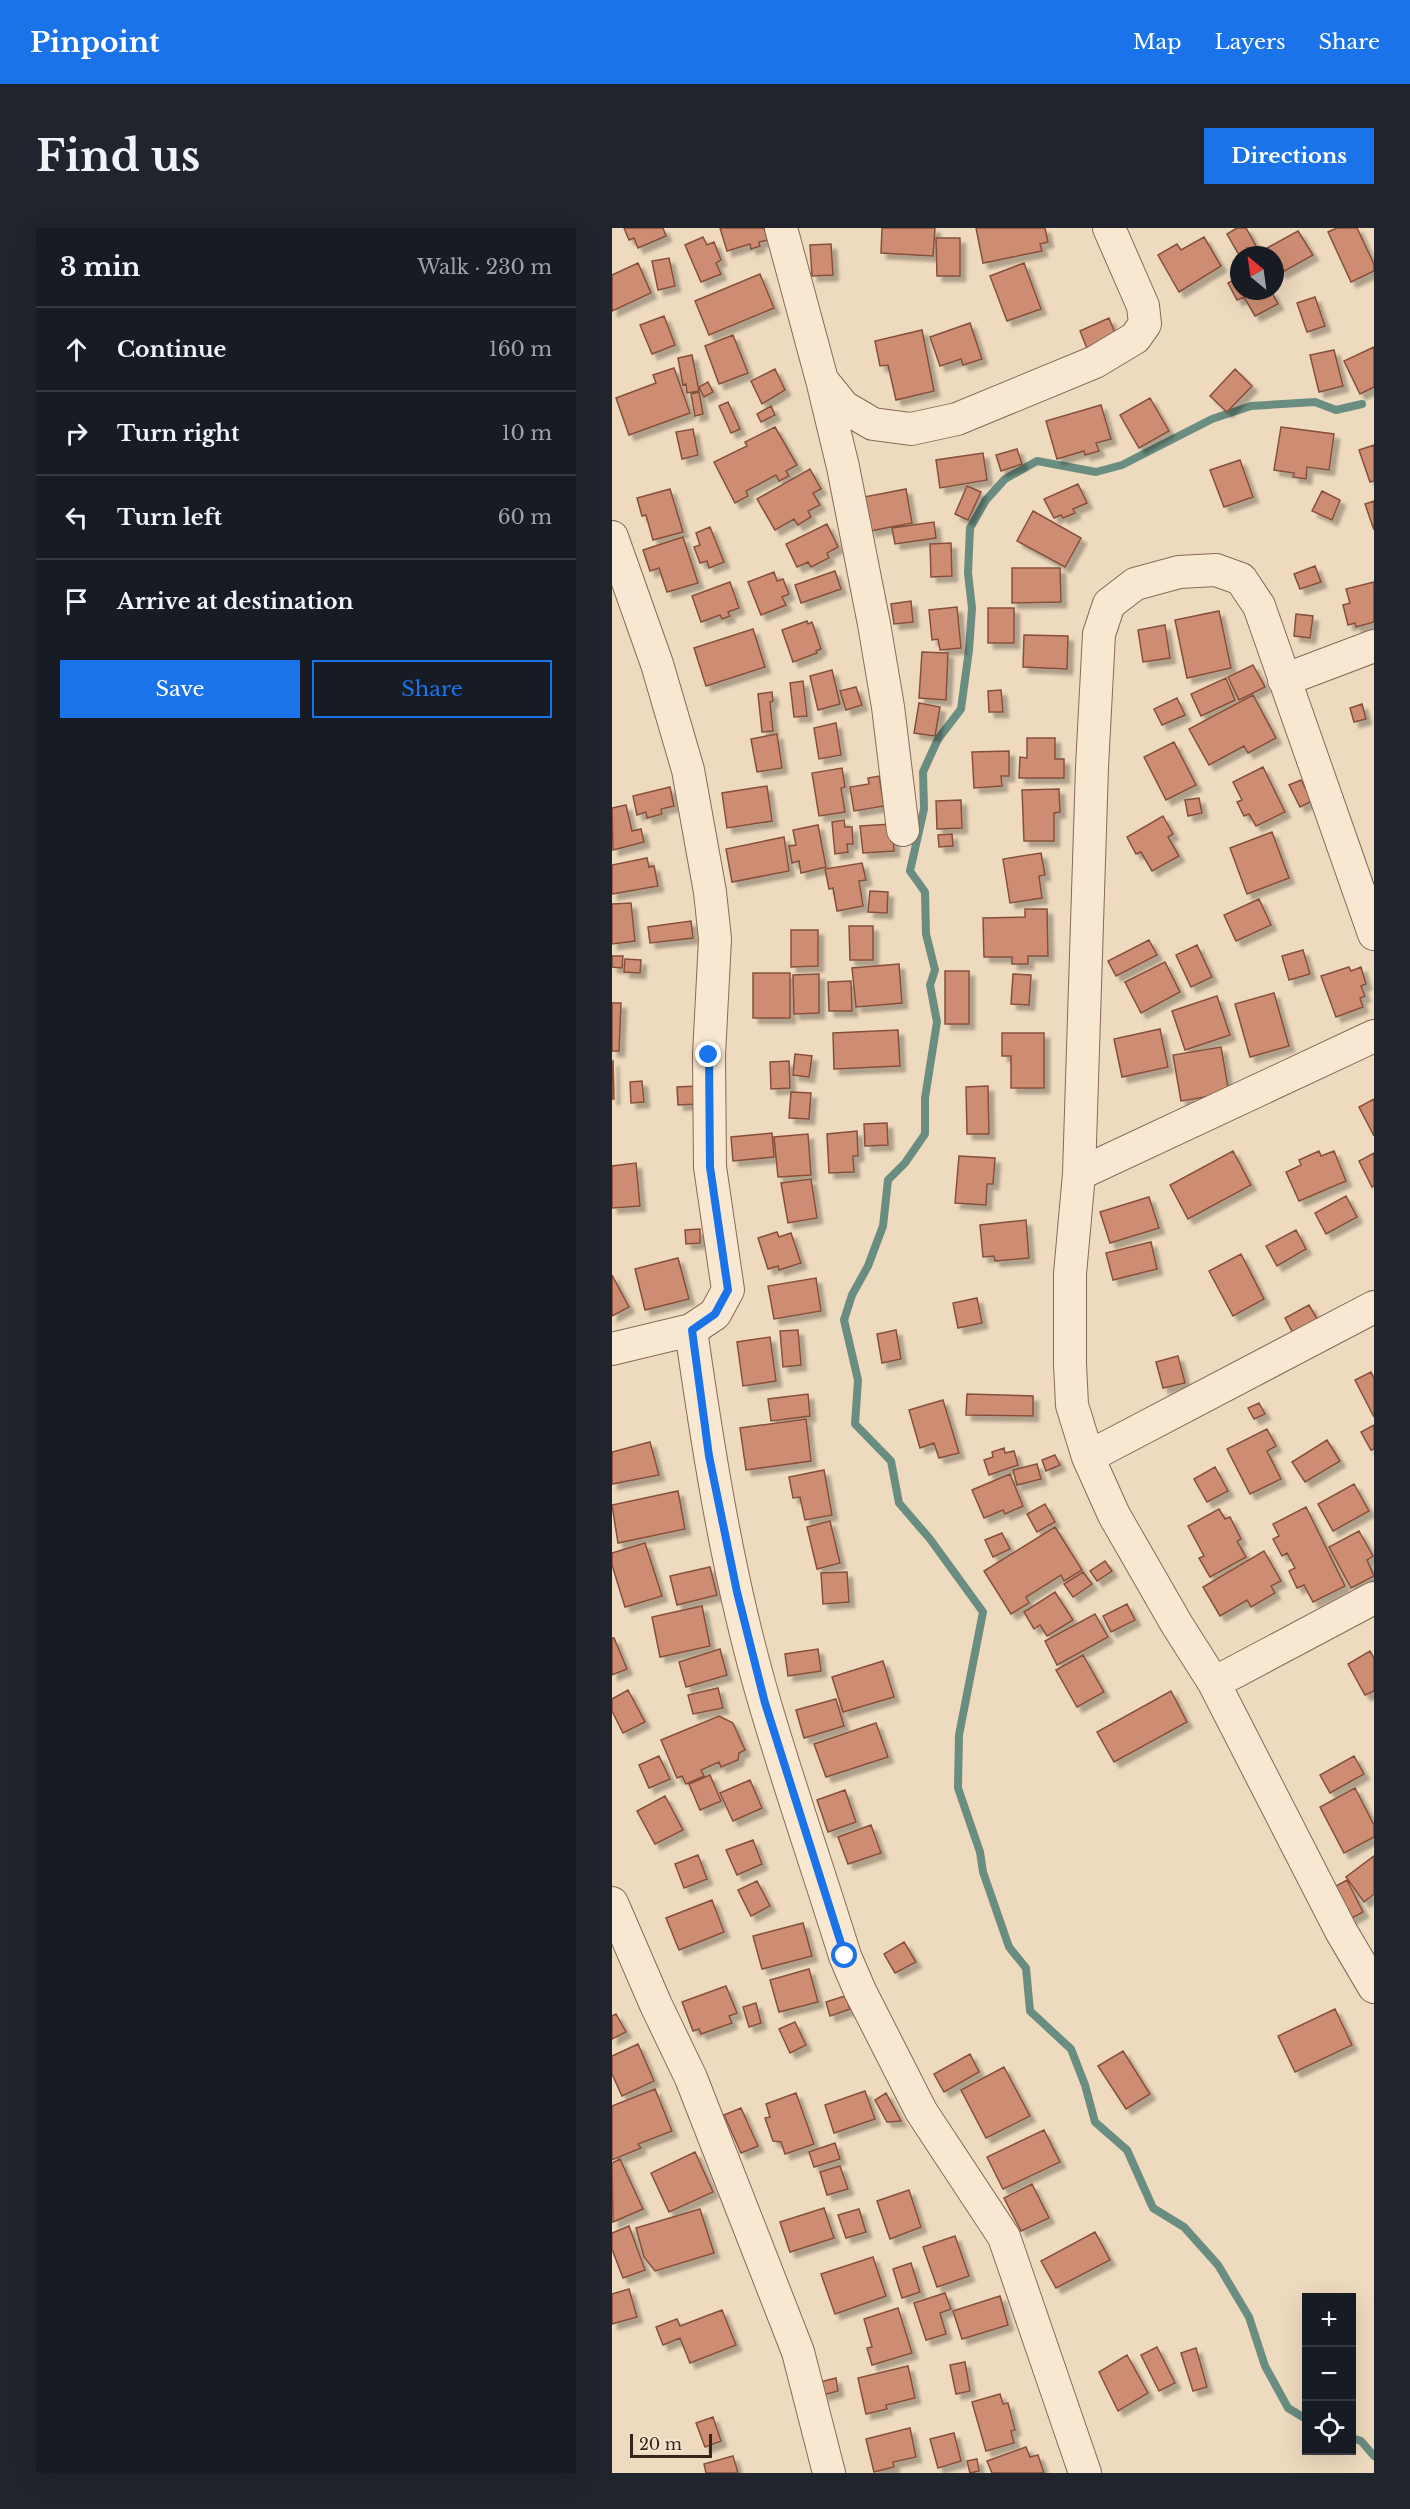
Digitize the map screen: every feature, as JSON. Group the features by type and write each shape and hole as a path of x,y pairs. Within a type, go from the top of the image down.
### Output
{"street":[{"path":"781,228 843,467 888,707 903,830"},
{"path":"822,380 844,407 873,424 911,429 957,419 1095,362 1135,338 1145,324 1143,306 1109,228"},
{"path":"612,537 657,664 688,770 710,892 715,939 709,1055 710,1167 728,1290 715,1314 692,1330 612,1348"},
{"path":"1374,934 1259,606 1241,579 1216,570 1179,572 1135,584 1109,604 1099,634 1092,767 1079,1174 1070,1274 1072,1405 1088,1457 1114,1515 1176,1623 1214,1683 1341,1932 1374,1987"},
{"path":"1284,680 1374,646"},
{"path":"1079,1174 1374,1036"},
{"path":"1088,1457 1374,1307"},
{"path":"692,1330 709,1456 737,1592 765,1703 845,1956 860,1991 921,2111 1004,2237 1085,2473"},
{"path":"1214,1683 1374,1598"},
{"path":"612,1903 656,2006 692,2078 794,2341 829,2473"}],"building":[{"path":"624,228 663,228 666,236 638,248 634,238 629,240"},
{"path":"720,228 764,228 768,240 759,242 760,246 751,249 750,244 727,251"},
{"path":"882,228 935,228 933,256 881,253"},
{"path":"976,228 1045,228 1048,242 1040,244 1042,251 983,263"},
{"path":"1237,228 1246,228 1256,246 1234,246 1227,234"},
{"path":"1337,228 1357,228 1374,264 1374,271 1351,282 1328,232"},
{"path":"1298,231 1313,255 1284,271 1284,246 1271,246"},
{"path":"703,237 707,245 714,242 721,260 716,263 721,274 701,282 685,245"},
{"path":"1204,237 1221,266 1179,292 1158,255 1177,244 1181,250"},
{"path":"936,238 960,238 960,276 937,276"},
{"path":"831,244 833,275 812,276 810,245"},
{"path":"669,258 675,286 658,290 652,261"},
{"path":"638,263 651,293 612,311 612,275"},
{"path":"1024,263 1041,309 1007,321 990,276"},
{"path":"760,274 774,308 709,335 695,301"},
{"path":"1315,297 1325,326 1307,332 1297,303"},
{"path":"1246,300 1276,300 1278,304 1255,316"},
{"path":"664,316 675,345 652,354 640,325"},
{"path":"1109,318 1117,338 1088,351 1080,331"},
{"path":"970,323 982,359 963,365 961,359 940,366 930,337"},
{"path":"922,330 934,391 896,400 888,365 880,366 875,341"},
{"path":"733,335 748,373 719,384 705,346"},
{"path":"1374,347 1374,387 1360,394 1344,361"},
{"path":"1334,350 1343,386 1319,392 1310,355"},
{"path":"692,355 699,391 687,393 686,384 683,385 678,358"},
{"path":"674,368 690,413 629,435 616,398 656,383 653,375"},
{"path":"775,369 785,390 762,404 751,381"},
{"path":"1235,369 1252,386 1227,412 1210,396"},
{"path":"708,382 713,392 704,397 699,387"},
{"path":"699,392 703,414 695,416 691,394"},
{"path":"1150,398 1169,431 1139,448 1120,415"},
{"path":"728,402 740,429 731,433 719,406"},
{"path":"1101,405 1111,439 1096,443 1099,451 1085,455 1084,451 1057,459 1046,421"},
{"path":"771,406 775,415 761,422 757,414"},
{"path":"775,427 797,465 786,471 789,476 779,481 776,475 746,491 748,496 735,503 714,462 747,446 745,442"},
{"path":"1281,427 1334,434 1329,470 1307,467 1306,479 1293,477 1294,473 1274,470"},
{"path":"693,429 698,455 682,459 676,432"},
{"path":"1374,445 1374,481 1370,482 1359,450"},
{"path":"1017,449 1022,464 1001,471 996,455"},
{"path":"983,453 987,480 940,488 936,460"},
{"path":"1240,460 1253,497 1224,507 1210,470"},
{"path":"810,469 821,489 813,493 820,505 808,511 811,517 798,525 794,519 775,530 757,499"},
{"path":"1078,484 1087,503 1073,509 1075,513 1063,518 1061,515 1054,518 1044,499"},
{"path":"967,486 981,492 968,520 955,514"},
{"path":"670,489 683,532 653,540 646,515 642,516 637,498"},
{"path":"906,489 912,523 870,531 864,497"},
{"path":"1322,491 1340,500 1332,520 1312,511"},
{"path":"1374,501 1374,530 1365,504"},
{"path":"1033,511 1081,538 1065,567 1017,541"},
{"path":"934,522 936,538 895,544 892,528"},
{"path":"827,524 838,547 827,553 829,558 811,567 808,562 797,567 786,544"},
{"path":"710,527 724,562 709,568 707,561 700,563 694,547 700,545 696,533"},
{"path":"683,537 698,583 667,592 659,568 650,571 643,550"},
{"path":"951,543 952,576 931,577 930,544"},
{"path":"1315,566 1321,582 1300,589 1294,574"},
{"path":"1012,568 1060,568 1061,602 1012,603"},
{"path":"835,571 841,589 801,603 795,585"},
{"path":"774,572 777,581 783,579 789,594 782,597 786,605 761,615 748,582"},
{"path":"730,582 739,608 728,612 730,616 722,619 720,615 701,622 692,596"},
{"path":"1374,582 1374,622 1356,627 1355,623 1348,625 1343,605 1350,603 1346,589"},
{"path":"911,601 913,622 894,624 891,604"},
{"path":"957,607 961,648 940,650 938,639 932,640 929,610"},
{"path":"988,608 1014,608 1014,643 988,643"},
{"path":"1219,611 1231,668 1187,678 1175,620"},
{"path":"1296,614 1313,616 1310,638 1294,636"},
{"path":"807,621 808,624 812,622 821,649 816,651 817,653 793,662 782,630"},
{"path":"1165,625 1170,658 1143,662 1138,630"},
{"path":"753,629 765,667 706,686 694,648"},
{"path":"1024,635 1068,636 1067,669 1023,667"},
{"path":"922,652 948,653 946,700 919,698"},
{"path":"1253,665 1265,687 1239,700 1228,677"},
{"path":"832,670 840,704 818,710 810,676"},
{"path":"1226,678 1235,700 1201,716 1191,694"},
{"path":"803,681 807,716 794,717 790,683"},
{"path":"856,687 862,705 846,710 840,691"},
{"path":"1001,690 1003,712 989,712 988,691"},
{"path":"772,692 773,701 770,702 773,731 762,732 758,694"},
{"path":"1253,695 1276,738 1248,753 1244,746 1209,765 1189,729"},
{"path":"1177,698 1185,715 1162,725 1154,709"},
{"path":"919,703 940,707 935,736 914,733"},
{"path":"1362,704 1366,719 1354,722 1350,708"},
{"path":"836,723 841,755 819,759 814,728"},
{"path":"777,734 782,768 757,772 751,739"},
{"path":"1027,738 1055,738 1055,759 1064,759 1064,778 1019,778 1020,757 1027,758"},
{"path":"1174,742 1196,785 1166,800 1144,757"},
{"path":"1009,751 1009,776 1001,776 1002,786 974,788 972,752"},
{"path":"1263,767 1285,812 1256,826 1249,814 1244,816 1237,802 1242,800 1233,782"},
{"path":"842,768 845,787 841,788 845,812 819,816 812,773"},
{"path":"879,776 884,806 854,811 850,787 869,784 868,778"},
{"path":"1301,780 1312,801 1300,807 1289,785"},
{"path":"767,786 772,821 727,828 722,793"},
{"path":"670,787 674,806 661,809 662,814 647,818 646,812 637,815 633,796"},
{"path":"1059,789 1060,812 1054,813 1054,841 1024,841 1022,790"},
{"path":"1199,798 1202,813 1188,816 1185,800"},
{"path":"961,800 962,828 937,829 936,801"},
{"path":"626,805 632,831 641,829 644,842 613,850 612,808"},
{"path":"1163,816 1173,834 1168,837 1179,856 1152,871 1141,852 1136,854 1127,837"},
{"path":"844,820 845,827 852,827 853,844 847,844 848,852 835,854 832,822"},
{"path":"892,824 894,851 863,853 860,826"},
{"path":"818,825 826,867 801,873 799,861 792,863 789,846 796,845 793,830"},
{"path":"1272,832 1289,878 1247,894 1230,848"},
{"path":"952,834 953,846 939,847 938,835"},
{"path":"784,837 789,871 732,882 726,849"},
{"path":"1041,853 1045,875 1039,876 1042,898 1010,903 1003,859"},
{"path":"647,858 649,867 654,866 658,886 612,894 612,865"},
{"path":"862,863 866,880 859,881 863,906 837,911 833,888 829,889 825,869"},
{"path":"870,891 888,892 887,913 868,912"},
{"path":"1259,899 1271,925 1236,941 1224,915"},
{"path":"631,903 635,941 612,944 612,904"},
{"path":"1025,909 1047,909 1048,956 1028,956 1028,964 1012,964 1012,957 984,957 983,918 1025,917"},
{"path":"691,921 693,938 650,943 648,927"},
{"path":"849,926 873,926 873,960 850,960"},
{"path":"791,930 818,930 818,966 791,967"},
{"path":"1149,940 1157,955 1116,976 1108,961"},
{"path":"1197,945 1212,977 1191,987 1176,955"},
{"path":"1303,950 1310,974 1289,980 1282,956"},
{"path":"612,956 623,956 622,968 612,967"},
{"path":"625,959 641,960 640,973 624,972"},
{"path":"1165,962 1180,992 1141,1013 1125,982"},
{"path":"899,964 902,1003 856,1007 852,968"},
{"path":"1349,967 1351,971 1361,967 1366,984 1361,986 1365,996 1360,998 1363,1007 1336,1017 1321,976"},
{"path":"945,971 969,971 969,1024 945,1024"},
{"path":"753,973 790,973 790,1018 753,1018"},
{"path":"819,974 819,1013 794,1014 793,975"},
{"path":"1013,974 1031,975 1029,1005 1011,1004"},
{"path":"851,981 852,1011 829,1011 828,982"},
{"path":"1274,993 1289,1046 1250,1057 1235,1004"},
{"path":"1217,996 1230,1035 1185,1050 1172,1011"},
{"path":"612,1003 621,1003 619,1051 612,1051"},
{"path":"1160,1029 1168,1067 1122,1077 1114,1039"},
{"path":"898,1030 900,1066 834,1069 833,1033"},
{"path":"1002,1033 1044,1033 1044,1088 1011,1088 1011,1056 1002,1056"},
{"path":"1221,1047 1229,1093 1181,1101 1173,1055"},
{"path":"795,1054 812,1056 809,1077 793,1075"},
{"path":"789,1061 790,1088 771,1089 770,1062"},
{"path":"612,1062 614,1099 612,1099"},
{"path":"642,1081 644,1102 631,1103 630,1082"},
{"path":"697,1086 697,1104 678,1105 677,1087"},
{"path":"988,1086 989,1134 967,1134 966,1087"},
{"path":"791,1092 811,1093 809,1119 789,1118"},
{"path":"1374,1099 1374,1136 1359,1107"},
{"path":"887,1123 888,1145 865,1146 864,1124"},
{"path":"857,1131 858,1156 853,1156 854,1172 829,1173 827,1134"},
{"path":"772,1133 774,1157 733,1161 731,1137"},
{"path":"808,1134 811,1175 778,1177 774,1137"},
{"path":"1233,1151 1251,1185 1188,1219 1170,1185"},
{"path":"1319,1151 1321,1156 1334,1151 1346,1181 1299,1201 1286,1172 1301,1165 1299,1160"},
{"path":"1374,1153 1374,1186 1372,1187 1359,1161"},
{"path":"959,1156 995,1158 993,1184 987,1184 986,1205 955,1203"},
{"path":"636,1163 640,1206 612,1208 612,1166"},
{"path":"811,1179 817,1218 788,1223 781,1183"},
{"path":"1346,1196 1357,1217 1326,1234 1315,1213"},
{"path":"1149,1197 1159,1228 1110,1243 1100,1212"},
{"path":"1026,1220 1029,1258 995,1261 994,1256 983,1257 980,1225"},
{"path":"700,1229 700,1243 686,1244 685,1230"},
{"path":"1296,1230 1306,1249 1277,1266 1266,1246"},
{"path":"777,1232 779,1237 791,1233 801,1263 779,1270 778,1266 768,1269 758,1238"},
{"path":"1151,1242 1157,1269 1113,1280 1106,1253"},
{"path":"1241,1254 1264,1299 1233,1316 1209,1271"},
{"path":"678,1258 689,1299 645,1310 635,1269"},
{"path":"612,1275 629,1307 612,1316"},
{"path":"816,1278 821,1311 774,1319 768,1286"},
{"path":"977,1298 982,1323 958,1328 953,1303"},
{"path":"1309,1305 1320,1324 1295,1337 1285,1318"},
{"path":"798,1330 801,1365 783,1367 780,1331"},
{"path":"896,1330 901,1359 882,1363 877,1334"},
{"path":"770,1337 776,1381 743,1386 737,1342"},
{"path":"1178,1356 1185,1383 1163,1388 1156,1362"},
{"path":"1371,1372 1374,1378 1374,1417 1355,1380"},
{"path":"808,1394 810,1416 771,1421 768,1399"},
{"path":"967,1394 1033,1396 1033,1416 966,1415"},
{"path":"943,1400 959,1453 939,1458 934,1443 920,1448 909,1410"},
{"path":"1259,1403 1265,1414 1254,1419 1248,1408"},
{"path":"806,1419 811,1461 746,1470 740,1428"},
{"path":"1374,1425 1374,1449 1371,1450 1361,1432"},
{"path":"1267,1429 1276,1446 1267,1451 1281,1479 1250,1494 1227,1449"},
{"path":"1327,1440 1340,1461 1305,1482 1292,1462"},
{"path":"650,1442 659,1475 612,1484 612,1452"},
{"path":"1004,1448 1005,1453 1014,1451 1018,1465 989,1475 984,1460 993,1457 992,1452"},
{"path":"1055,1455 1060,1465 1046,1471 1042,1460"},
{"path":"1037,1464 1041,1479 1017,1485 1013,1470"},
{"path":"1215,1467 1228,1491 1207,1502 1194,1479"},
{"path":"824,1470 832,1515 805,1520 800,1497 793,1498 789,1477"},
{"path":"1010,1474 1023,1506 1005,1514 1003,1510 984,1518 972,1490"},
{"path":"1354,1484 1369,1511 1333,1531 1318,1504"},
{"path":"678,1491 685,1529 618,1543 612,1505"},
{"path":"1045,1504 1055,1522 1037,1532 1027,1514"},
{"path":"1306,1507 1345,1586 1313,1602 1304,1585 1297,1588 1289,1571 1295,1568 1287,1553 1282,1556 1273,1539 1279,1536 1273,1524"},
{"path":"1219,1509 1225,1519 1230,1517 1241,1539 1237,1541 1246,1557 1210,1577 1199,1558 1204,1556 1188,1526"},
{"path":"830,1521 840,1563 817,1569 807,1527"},
{"path":"1055,1527 1082,1570 1064,1581 1061,1575 1026,1597 1029,1603 1011,1614 984,1571"},
{"path":"1359,1531 1373,1556 1367,1560 1374,1576 1351,1588 1329,1547"},
{"path":"1002,1533 1010,1549 993,1557 985,1540"},
{"path":"645,1543 662,1596 625,1607 612,1565 612,1553"},
{"path":"1264,1551 1281,1581 1271,1586 1275,1593 1251,1607 1247,1600 1220,1616 1203,1587"},
{"path":"1105,1561 1112,1571 1097,1581 1090,1571"},
{"path":"710,1567 717,1595 677,1605 670,1576"},
{"path":"847,1572 849,1602 823,1604 821,1573"},
{"path":"1083,1572 1092,1584 1073,1597 1064,1584"},
{"path":"1055,1592 1073,1620 1047,1636 1040,1625 1034,1629 1024,1612"},
{"path":"1127,1604 1135,1620 1111,1632 1103,1616"},
{"path":"702,1606 710,1646 660,1657 652,1617"},
{"path":"1095,1614 1108,1637 1057,1665 1045,1641"},
{"path":"612,1638 614,1638 627,1669 612,1675"},
{"path":"720,1649 727,1675 686,1687 679,1662"},
{"path":"818,1649 821,1671 788,1676 785,1654"},
{"path":"1370,1651 1374,1658 1374,1691 1365,1695 1348,1664"},
{"path":"1083,1655 1104,1692 1077,1707 1056,1670"},
{"path":"883,1661 894,1697 843,1712 832,1677"},
{"path":"718,1688 723,1708 693,1714 688,1695"},
{"path":"628,1690 645,1722 623,1733 612,1711 612,1699"},
{"path":"1171,1691 1187,1722 1114,1762 1097,1732"},
{"path":"836,1699 844,1726 804,1738 796,1710"},
{"path":"719,1716 733,1723 745,1750 739,1753 738,1760 721,1767 719,1762 701,1770 704,1776 686,1784 682,1776 677,1778 661,1740"},
{"path":"876,1723 888,1757 826,1777 814,1744"},
{"path":"659,1756 670,1779 649,1788 639,1765"},
{"path":"1354,1756 1364,1774 1330,1793 1320,1775"},
{"path":"710,1775 721,1801 700,1810 689,1784"},
{"path":"750,1780 762,1808 733,1821 720,1793"},
{"path":"1355,1788 1374,1825 1374,1837 1344,1853 1320,1807"},
{"path":"845,1790 856,1822 828,1832 817,1800"},
{"path":"665,1796 683,1830 655,1844 637,1811"},
{"path":"871,1825 881,1853 848,1864 838,1837"},
{"path":"753,1840 762,1864 737,1875 726,1850"},
{"path":"698,1855 707,1879 684,1888 675,1864"},
{"path":"1374,1856 1374,1894 1364,1902 1346,1877"},
{"path":"1347,1880 1363,1912 1350,1919 1334,1887"},
{"path":"757,1881 770,1906 751,1916 738,1890"},
{"path":"712,1900 724,1932 679,1950 666,1918"},
{"path":"803,1923 812,1956 762,1969 753,1936"},
{"path":"904,1942 916,1962 895,1973 884,1954"},
{"path":"809,1969 818,2002 779,2012 770,1980"},
{"path":"726,1986 737,2013 729,2016 732,2023 701,2034 699,2029 693,2031 682,2002"},
{"path":"845,1996 850,2009 830,2016 826,2002"},
{"path":"756,2003 761,2023 749,2027 743,2007"},
{"path":"1335,2009 1352,2045 1295,2072 1278,2036"},
{"path":"616,2014 626,2032 612,2039 612,2016"},
{"path":"795,2022 806,2045 790,2053 779,2029"},
{"path":"638,2044 654,2081 622,2096 612,2074 612,2056"},
{"path":"1123,2051 1150,2094 1126,2109 1098,2066"},
{"path":"970,2054 979,2072 944,2092 934,2074"},
{"path":"1004,2067 1030,2116 986,2138 961,2090"},
{"path":"655,2089 672,2131 638,2144 641,2148 612,2160 612,2106"},
{"path":"865,2091 875,2119 834,2133 825,2105"},
{"path":"796,2093 814,2144 785,2154 781,2142 773,2141 765,2118 770,2117 766,2104"},
{"path":"886,2093 901,2121 887,2122 875,2100"},
{"path":"741,2108 758,2146 741,2153 724,2115"},
{"path":"1044,2130 1060,2162 1003,2189 987,2157"},
{"path":"835,2143 840,2159 814,2167 809,2152"},
{"path":"695,2152 713,2192 669,2212 651,2173"},
{"path":"620,2159 643,2209 613,2222 612,2163"},
{"path":"840,2166 848,2189 827,2195 820,2172"},
{"path":"1032,2184 1049,2218 1021,2231 1004,2198"},
{"path":"909,2190 921,2227 890,2239 877,2201"},
{"path":"824,2208 834,2238 790,2252 780,2222"},
{"path":"700,2209 714,2253 655,2271 644,2257 636,2228"},
{"path":"859,2209 866,2232 846,2238 838,2215"},
{"path":"629,2226 645,2270 623,2278 612,2249 612,2233"},
{"path":"1095,2232 1110,2260 1056,2288 1041,2261"},
{"path":"955,2236 969,2276 937,2287 923,2247"},
{"path":"873,2257 886,2296 835,2314 821,2274"},
{"path":"911,2263 920,2292 902,2298 893,2269"},
{"path":"629,2289 637,2317 612,2324 612,2294"},
{"path":"945,2293 951,2309 940,2313 946,2334 926,2340 914,2303"},
{"path":"1000,2296 1008,2325 962,2339 953,2311"},
{"path":"898,2308 912,2353 872,2365 867,2348 872,2347 864,2319"},
{"path":"722,2310 736,2345 690,2363 680,2338 663,2345 656,2327 677,2319 680,2326"},
{"path":"1157,2347 1175,2383 1159,2391 1141,2355"},
{"path":"1196,2348 1207,2387 1193,2391 1181,2353"},
{"path":"1127,2355 1148,2393 1118,2411 1099,2372"},
{"path":"965,2362 970,2391 956,2394 950,2365"},
{"path":"908,2366 915,2398 886,2405 887,2409 866,2414 858,2378"},
{"path":"836,2378 838,2391 823,2395 820,2382"},
{"path":"1000,2394 1003,2404 1008,2403 1015,2430 1011,2431 1014,2443 986,2451 972,2402"},
{"path":"713,2417 721,2441 705,2447 696,2423"},
{"path":"910,2428 916,2457 893,2462 894,2467 874,2472 866,2439"},
{"path":"954,2433 961,2461 938,2468 930,2439"},
{"path":"1026,2447 1030,2457 1038,2455 1044,2473 992,2473 987,2461"},
{"path":"733,2456 738,2473 706,2473 704,2464"},
{"path":"977,2459 979,2471 970,2473 967,2461"}],"waterway":[{"path":"1302,2417 1288,2408 1265,2366 1249,2317 1218,2265 1184,2227 1153,2208 1127,2150 1095,2122 1085,2085 1071,2049 1030,2011 1026,1968 1009,1947 983,1872 980,1852 958,1788 959,1735 983,1612 930,1539 899,1503 891,1461 855,1424 858,1380 844,1320 852,1295 868,1266 883,1226 888,1180 905,1163 925,1134 925,1098 937,1022 930,985 935,970 926,934 925,892 910,871 924,809 923,772 938,739 961,709 972,608 968,573 970,528 986,500 1005,479 1037,461 1096,472 1122,465 1212,419 1251,406 1315,402 1336,410 1362,404"},
{"path":"1356,2439 1361,2441 1374,2456"}],"route":[{"path":"709,1055 710,1167 728,1290 715,1314 692,1330 709,1456 737,1592 765,1703 845,1956"}]}
